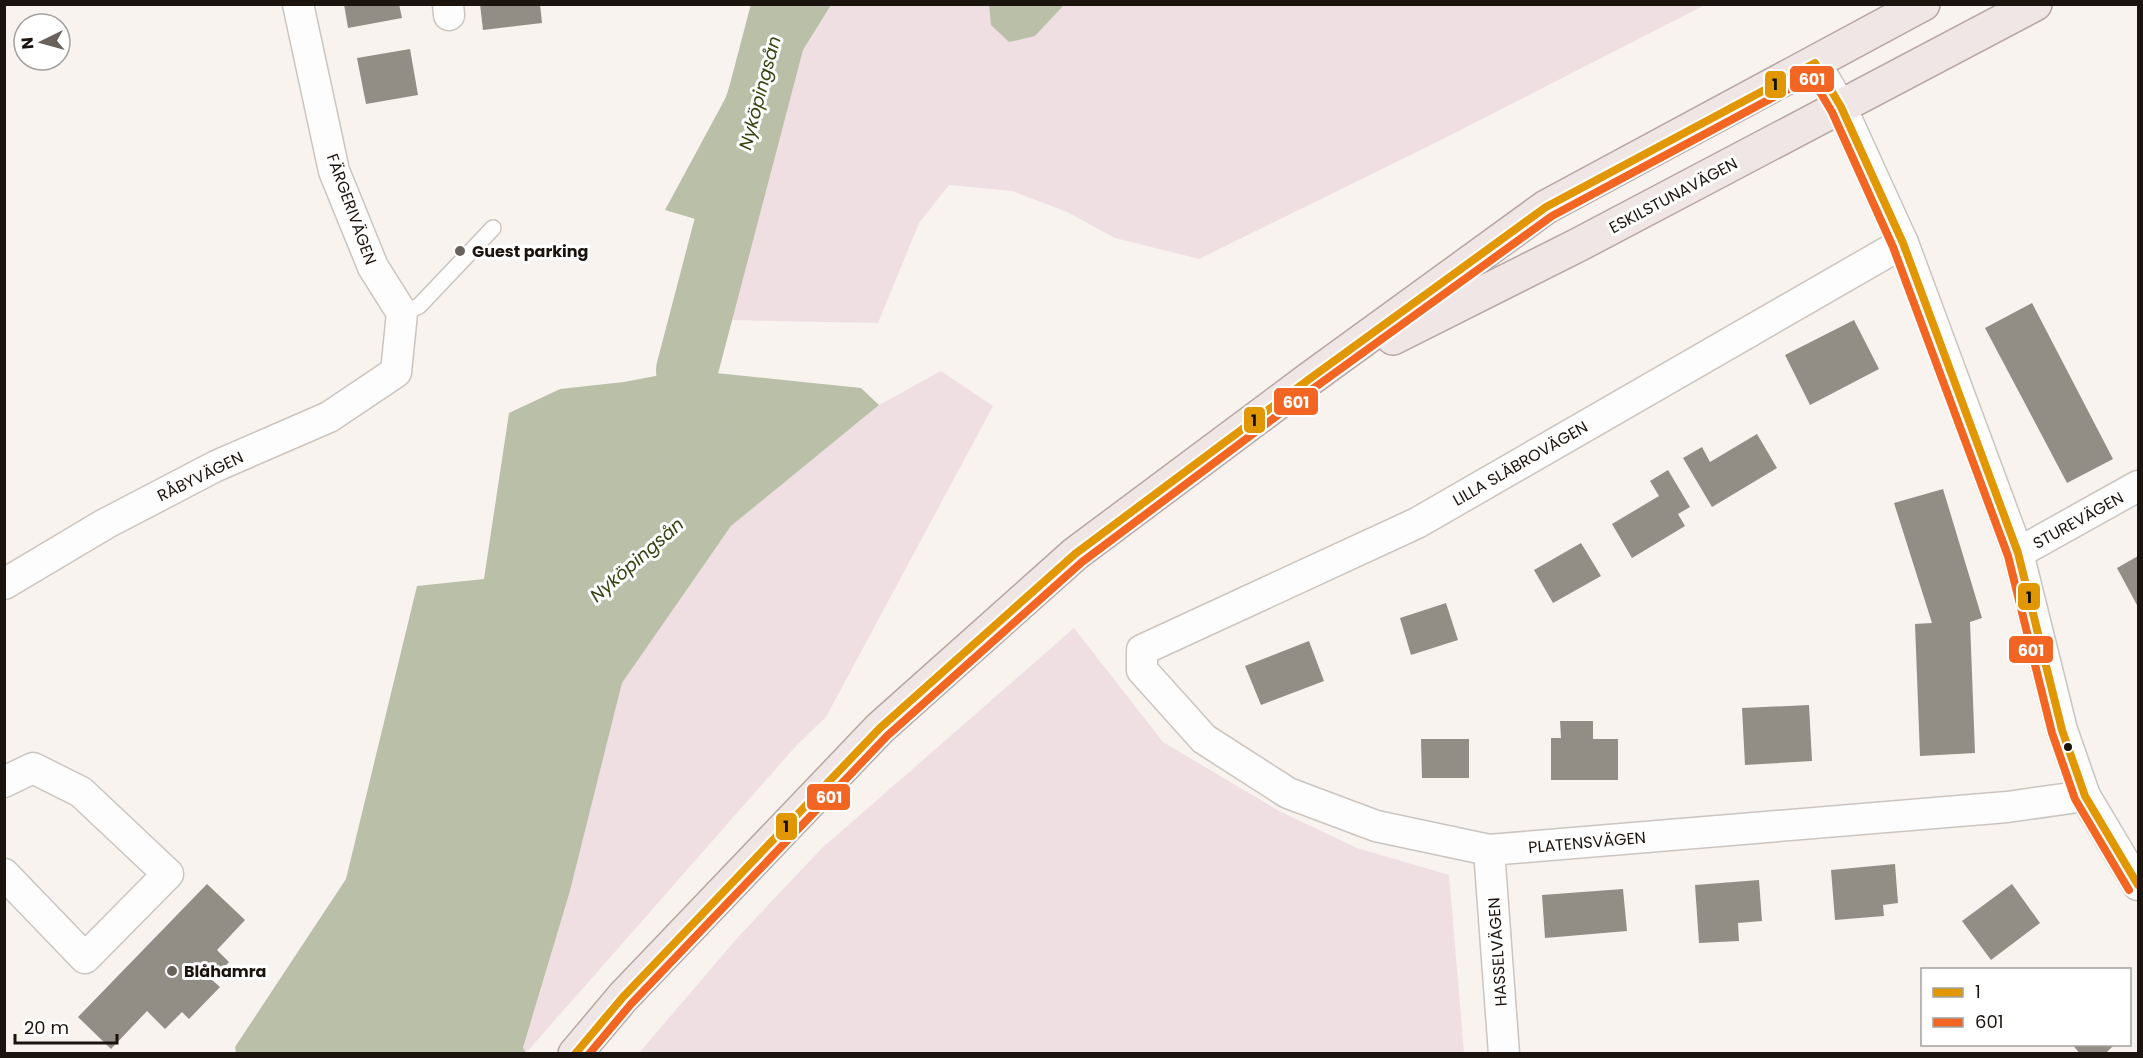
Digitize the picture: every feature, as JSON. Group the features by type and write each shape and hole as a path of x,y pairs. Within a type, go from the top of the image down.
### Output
{"main road":[{"name":"ESKILSTUNAVÄGEN","path":"575,1053 622,997 880,728 1075,554 1545,207 1923,4"},
{"name":"ESKILSTUNAVÄGEN","path":"1308,380 1578,244 2035,4"}],"street":[{"name":"FÄRGERIVÄGEN","path":"298,4 334,171 373,267 402,313"},
{"path":"1815,63 1841,107 1903,243 2018,553 2062,730 2085,796 2139,885"},
{"name":"LILLA SLÄBROVÄGEN","path":"1142,670 1142,650 1418,523 1903,243"},
{"name":"RÅBYVÄGEN","path":"4,584 105,524 206,472 329,417 396,372 402,313"},
{"name":"STUREVÄGEN","path":"2018,553 2139,486"},
{"name":"PLATENSVÄGEN","path":"1142,670 1204,739 1288,793 1376,826 1490,850 2007,807 2085,796"},
{"path":"4,782 33,768 81,792 168,874 85,958 4,874"},
{"name":"HASSELVÄGEN","path":"1490,850 1504,1053"}],"lane":[{"path":"402,313 419,306 493,228"}],"shaded area":[{"path":"831,5 989,5 991,25 1035,36 1064,5 1705,5 1437,142 1199,259 1115,238 1067,212 1012,191 949,185 919,223 878,323 728,320 732,230 775,95"},
{"path":"941,371 993,406 826,717 795,747 526,1053 523,1049 570,891 622,683 731,526 879,405"},
{"path":"1074,628 1163,742 1279,811 1357,848 1449,875 1464,1053 639,1053 739,936 821,849"}],"water":[{"path":"989,4 1064,5 1035,36 1009,42 991,25"},
{"path":"761,5 831,5 775,95 732,230 665,210 725,99"},
{"path":"687,370 861,388 879,405 731,526 622,683 570,891 523,1048 526,1053 236,1053 235,1047 346,879 417,586 484,579 509,413 560,389 624,382"}],"building":[{"path":"344,4 399,4 402,18 348,28"},
{"path":"480,4 540,4 542,23 483,30"},
{"path":"410,49 418,95 366,104 357,58"},
{"path":"2032,303 2113,459 2067,483 1985,328"},
{"path":"1854,320 1879,369 1810,405 1785,355"},
{"path":"1757,434 1777,468 1712,507 1683,458 1702,447 1710,462"},
{"path":"1668,470 1690,507 1678,514 1685,526 1632,558 1612,524 1659,496 1650,481"},
{"path":"1943,489 1982,618 1970,622 1975,753 1920,756 1915,624 1932,623 1894,503"},
{"path":"1581,543 1601,576 1553,603 1534,570"},
{"path":"2138,556 2138,607 2117,568"},
{"path":"1446,603 1458,640 1411,655 1400,618"},
{"path":"1309,641 1324,681 1261,705 1245,666"},
{"path":"1809,705 1812,761 1745,765 1742,708"},
{"path":"1560,721 1593,721 1593,739 1618,739 1618,780 1551,780 1551,738 1561,738"},
{"path":"1421,739 1469,739 1469,778 1422,778"},
{"path":"1895,864 1898,903 1883,905 1884,916 1835,920 1831,870"},
{"path":"1759,880 1762,921 1738,923 1739,941 1699,943 1695,885"},
{"name":"Blåhamra","path":"207,884 245,920 217,950 229,962 212,980 220,987 189,1019 182,1012 165,1029 147,1011 111,1049 78,1017"},
{"path":"2012,884 2040,923 1991,960 1962,921"},
{"path":"1623,889 1627,931 1545,938 1542,895"},
{"path":"2074,1046 2113,1046 2105,1054 2080,1054"}],"waterway":[{"name":"Nyköpingsån","path":"693,454 687,370 783,4"}],"transit line":[{"name":"1","path":"575,1054 623,997 880,728 1075,554 1308,380 1546,207 1815,63 1841,107 1903,243 2018,553 2062,730 2085,796 2138,885"},
{"name":"601","path":"589,1054 631,1004 887,736 1082,562 1314,388 1552,216 1811,77 1832,112 1893,247 2008,556 2052,733 2075,799 2129,890"}],"place":[{"name":"Guest parking","path":"460,251"},
{"name":"Blåhamra","path":"172,971"}]}
